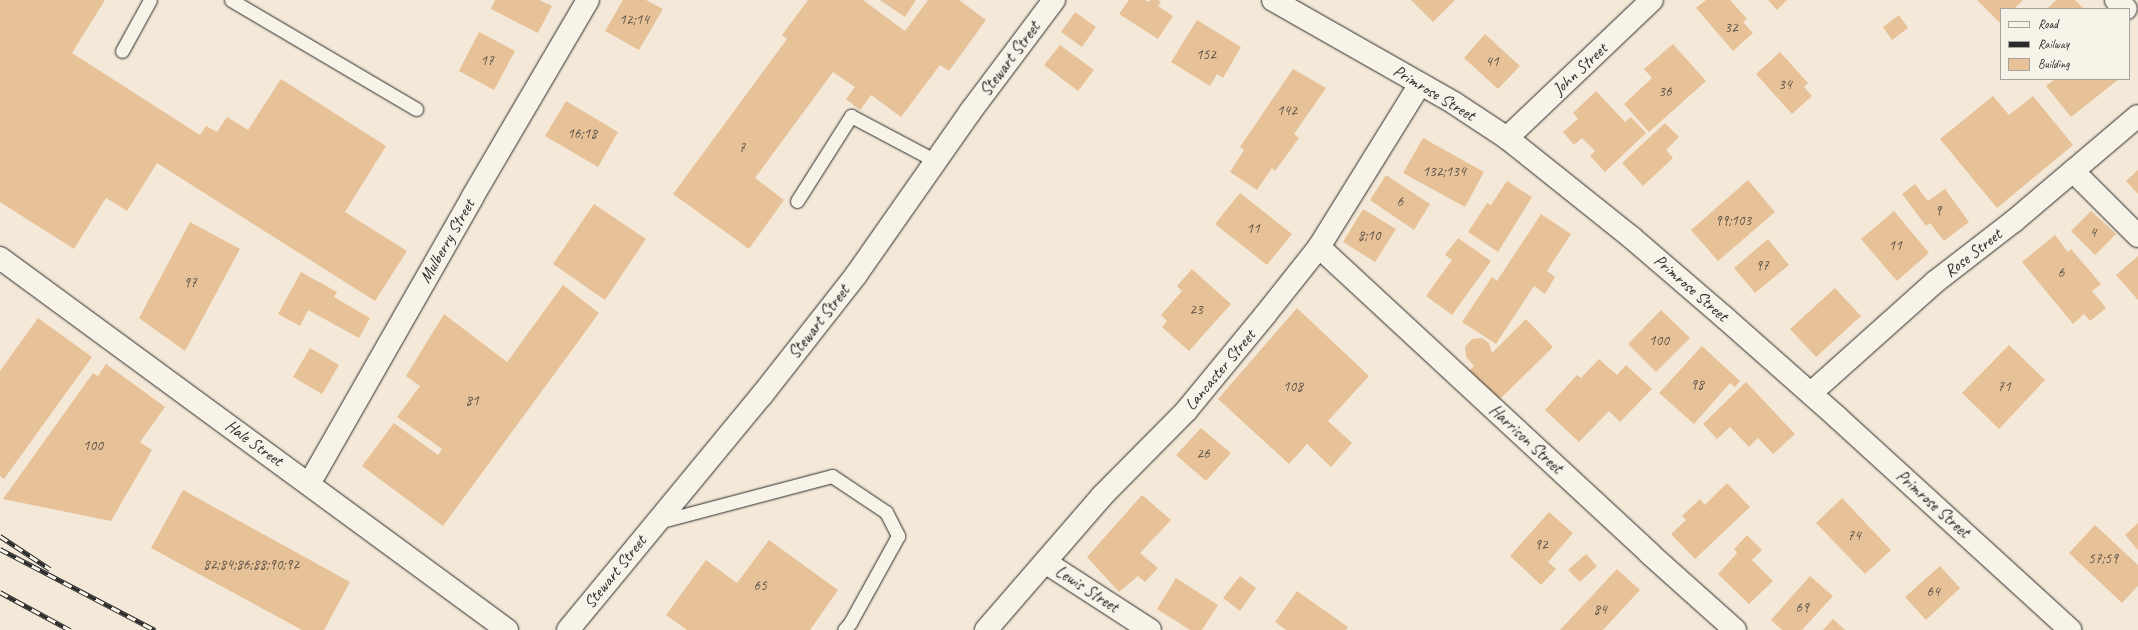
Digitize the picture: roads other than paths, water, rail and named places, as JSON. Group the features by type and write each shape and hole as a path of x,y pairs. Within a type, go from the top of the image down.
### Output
{"street":[{"name":"Mulberry Street","path":"309,484 473,196 588,0"},
{"name":"Stewart Street","path":"568,630 762,395 856,275 936,161 1054,0"},
{"name":"Primrose Street","path":"1273,0 1420,84 1507,138 1631,237 1811,393 2070,630"},
{"name":"John Street","path":"1507,138 1652,0"},
{"path":"2116,0 2125,8"},
{"path":"2130,13 2138,21"},
{"name":"Lancaster Street","path":"986,630 1102,496 1186,411 1319,247 1420,84"},
{"name":"Rose Street","path":"1811,393 1935,282 2014,221 2138,116"},
{"path":"2073,171 2138,236"},
{"name":"Harrison Street","path":"1319,247 1638,543 1735,630"},
{"name":"Hale Street","path":"0,258 507,630"},
{"name":"Lewis Street","path":"1045,562 1150,630"}],"lane":[{"path":"122,51 150,0"},
{"path":"231,0 416,108"},
{"path":"797,201 851,116 936,161"},
{"path":"655,523 832,476 886,512 898,536 844,630"}],"railway":[{"path":"0,536 50,569"},
{"path":"0,549 155,630"},
{"path":"0,592 70,630"}]}
